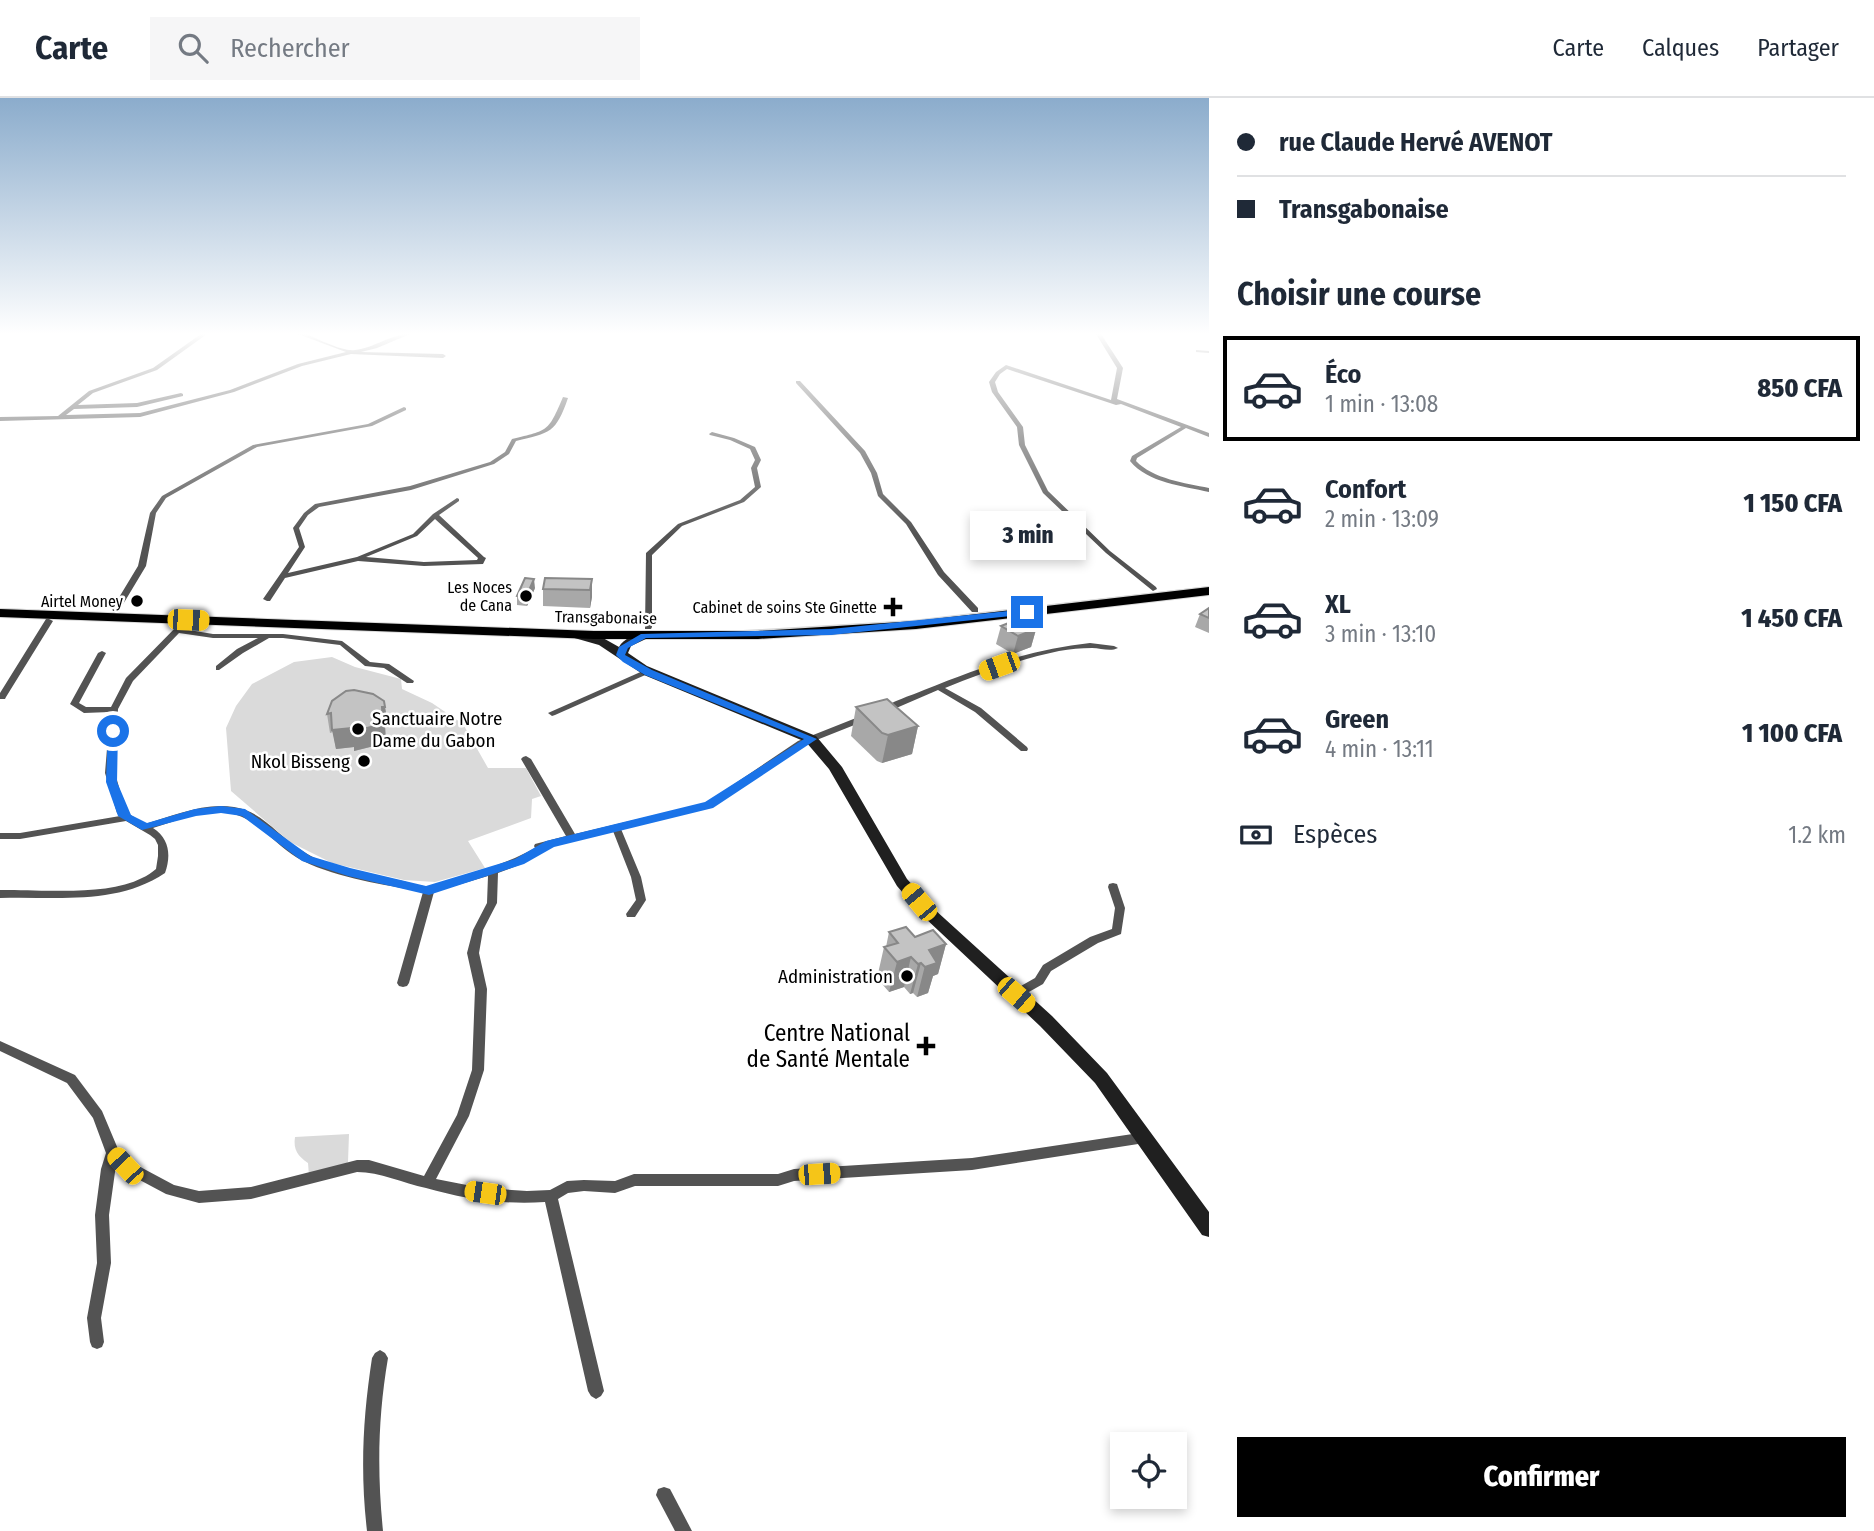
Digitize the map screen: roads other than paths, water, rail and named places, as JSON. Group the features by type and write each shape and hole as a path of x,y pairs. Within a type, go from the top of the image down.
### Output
{"highway":[{"name":"Transgabonaise","path":"0,613 570,634 830,623 975,610 1209,583"},
{"name":"Transgabonaise","path":"0,606 758,635 873,629 1209,591"}],"street":[{"path":"60,418 81,401"},
{"path":"72,407 137,405 155,401"},
{"path":"0,419 140,415 194,401"},
{"path":"267,599 302,547 296,527 311,508 327,502 361,499 411,488 492,463 507,453 514,440 546,432 559,415 564,401"},
{"path":"816,401 863,452 870,463 880,495 909,523 941,573 975,610"},
{"path":"1001,401 1020,427 1022,445 1045,492 1108,552 1153,589"},
{"path":"1109,401 1209,435"},
{"path":"116,609 142,566 153,513 164,497 255,446 370,425 404,409"},
{"path":"1184,427 1140,452 1133,461 1148,473 1209,490"},
{"path":"621,655 626,644 646,631 648,554 680,525 743,501 758,487 754,468 758,460 753,448 712,434"},
{"path":"283,576 358,559 401,543 415,535 435,515 457,500"},
{"path":"358,559 424,564 480,562 482,558 479,554 457,538 435,515"},
{"path":"2,697 49,621"},
{"path":"0,894 102,893 132,888 158,874 162,867 162,843 158,833 122,813 110,773 114,709 129,680 180,628 213,636 268,636 342,643 368,664 386,666 410,681"},
{"path":"570,634 603,642 648,673 811,739 835,767 902,882 929,913 1087,1062 1146,1138 1209,1228"},
{"path":"219,668 268,636"},
{"path":"403,983 429,890 433,887 520,861 545,845 709,805 811,739 1044,650 1101,645 1114,648"},
{"path":"102,653 74,704 84,710 114,709"},
{"path":"552,713 648,673"},
{"path":"940,688 978,710 1024,749"},
{"path":"526,759 572,838"},
{"path":"146,827 195,812 221,810 245,813 306,859 348,872 429,890"},
{"path":"0,836 45,832 127,818"},
{"path":"616,828 636,877 641,900 631,914"},
{"path":"427,1183 463,1116 478,1070 481,989 473,953 478,930 492,903 493,871"},
{"path":"1016,995 1039,981 1047,968 1094,940 1117,931 1120,908 1113,887"},
{"path":"0,1046 71,1079 98,1115 113,1153 125,1166 159,1184 199,1197 251,1193 357,1166 369,1166 427,1183 504,1195 550,1196 566,1187 619,1188 634,1180 778,1180 794,1175 972,1164 1146,1138"},
{"path":"97,1342 94,1318 104,1264 102,1214 113,1153"},
{"path":"550,1196 596,1391"},
{"path":"375,1531 368,1479 370,1419 380,1358"},
{"path":"664,1495 684,1531"}],"place":[{"name":"Les Noces de Cana","path":"526,596"},
{"name":"Airtel Money","path":"137,601"},
{"name":"Cabinet de soins Ste Ginette","path":"893,607"},
{"name":"Sanctuaire Notre Dame du Gabon","path":"358,729"},
{"name":"Nkol Bisseng","path":"364,761"},
{"name":"Administration","path":"907,976"},
{"name":"Centre National de Santé Mentale","path":"926,1046"}]}
